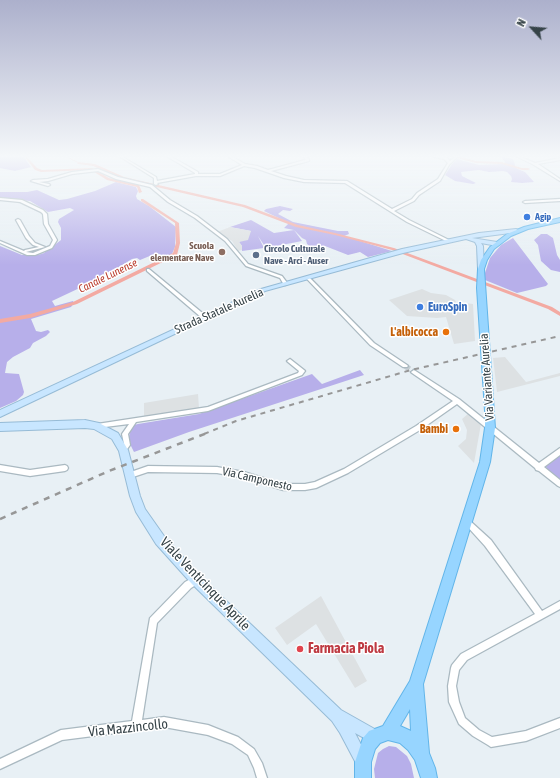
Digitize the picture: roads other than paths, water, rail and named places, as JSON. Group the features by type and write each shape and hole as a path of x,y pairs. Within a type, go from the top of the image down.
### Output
{"main road":[{"name":"Strada Statale Aurelia","path":"3,412 252,294 400,251 516,231 560,220"},
{"name":"Strada Statale Aurelia","path":"505,238 516,231"},
{"name":"Strada Statale Aurelia","path":"478,238 498,243"},
{"path":"478,238 481,268"},
{"name":"Via Variante Aurelia","path":"363,770 365,752 382,735 416,684 485,462 490,428 490,396 480,281 481,268 488,254 505,238"},
{"name":"Viale Venticinque Aprile","path":"0,428 72,423 96,426 115,436 123,450 141,512 161,542 196,580 337,716 345,728 363,770"},
{"name":"Via Variante Aurelia","path":"416,684 416,709 421,754"},
{"name":"Viale Venticinque Aprile","path":"337,716 382,735"},
{"path":"382,735 397,733 406,737 414,744 421,754 427,768 429,778"}],"street":[{"path":"161,192 169,201 196,216 226,240 247,265 281,277 286,284"},
{"path":"364,192 391,211 449,242"},
{"path":"391,211 413,200 421,192"},
{"path":"0,199 21,201 42,211 46,214 46,224 55,239 51,247 41,252 27,254 0,242"},
{"path":"525,202 560,200"},
{"path":"16,249 25,251 43,247 34,244 27,237 18,220"},
{"path":"148,270 204,317"},
{"path":"308,278 372,344 405,366"},
{"path":"96,426 208,409 300,374 302,371 290,361"},
{"path":"414,372 457,401 538,468 560,484"},
{"name":"Via Camponesto","path":"130,475 148,469 217,470 244,475 283,487 306,487 316,485 346,471 418,428 457,401"},
{"path":"123,450 127,445 125,434 134,420"},
{"path":"538,468 560,451"},
{"path":"0,468 30,473 65,468"},
{"path":"467,522 488,542 540,615"},
{"path":"136,726 153,621 188,585 196,580"},
{"path":"560,605 464,656 455,668 452,686 454,702 462,721 476,733 492,742 526,736 560,723"},
{"name":"Via Mazzincollo","path":"0,764 61,736 164,722 208,730 235,740 251,752 259,766 262,778"}],"waterway":[{"path":"185,192 244,206 297,226 393,249 550,308 560,314"},
{"name":"Canale Lunense","path":"0,321 30,316 75,303 175,254 178,243 177,223 142,200"}],"tunnel":[{"path":"405,366 414,372"}],"railway":[{"path":"204,434 236,421 411,370 560,336"},
{"path":"0,519 109,471 207,433"}],"place":[{"name":"Agip","path":"527,217"},
{"name":"Scuola elementare Nave","path":"222,252"},
{"name":"Circolo Culturale Nave - Arci - Auser","path":"256,255"},
{"name":"EuroSpin","path":"420,307"},
{"name":"L'albicocca","path":"446,332"},
{"name":"Bambi","path":"456,429"},
{"name":"Farmacia Piola","path":"300,649"}]}
